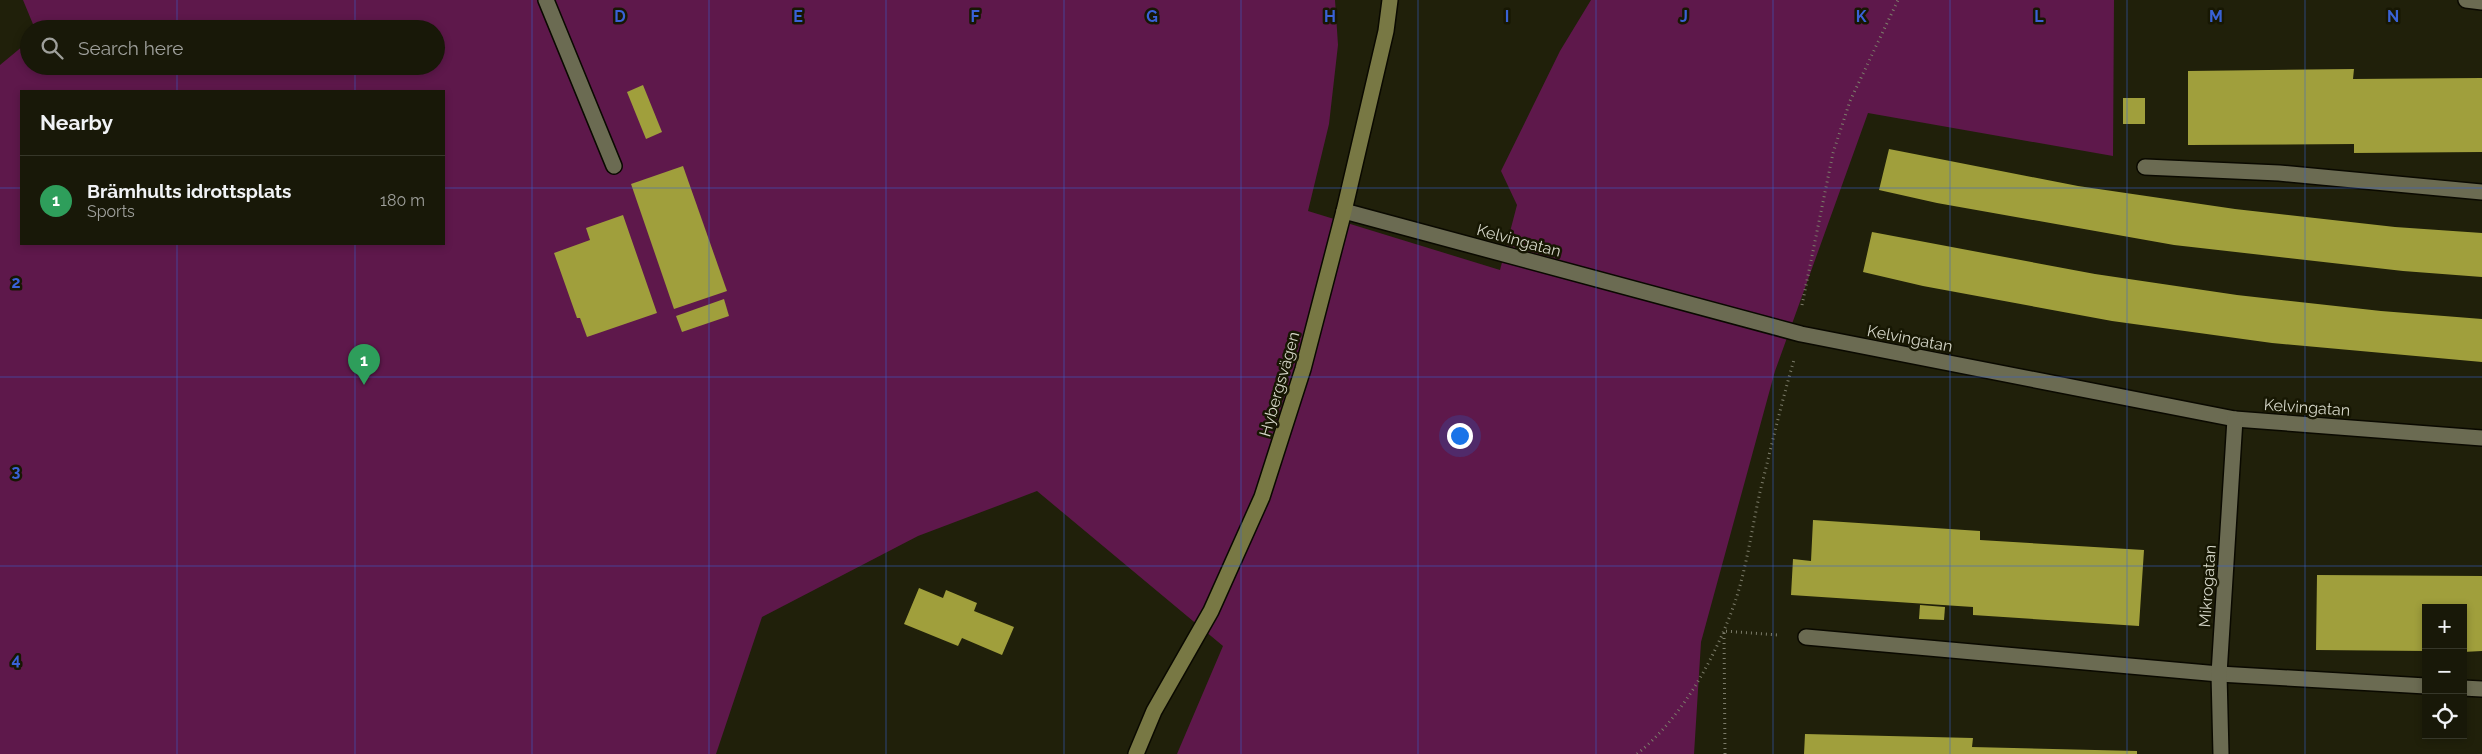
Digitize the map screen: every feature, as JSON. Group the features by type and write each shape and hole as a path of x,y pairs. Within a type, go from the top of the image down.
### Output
{"street":[{"path":"546,0 614,166"},
{"name":"Hybergsvägen","path":"1136,754 1154,711 1211,611 1262,497 1302,369 1344,211 1386,32 1390,0"},
{"path":"2466,0 2482,2"},
{"path":"2145,167 2279,173 2482,192"},
{"name":"Kelvingatan","path":"1344,211 1801,334 2235,419 2482,438"},
{"name":"Mikrogatan","path":"2221,754 2219,674 2235,419"},
{"path":"1806,637 2219,674 2422,686"},
{"path":"2467,688 2482,689"}],"path":[{"path":"1637,754 1651,742 1682,708 1724,631 1736,598 1777,421 1801,334 1803,295 1832,154 1850,101 1898,0"},
{"path":"1724,631 1806,637"},
{"path":"1724,631 1725,754"}],"shaded area":[{"path":"23,0 1335,0 1338,45 1329,124 1308,211 1500,270 1517,205 1501,171 1560,51 1591,0 2114,0 2113,156 1868,113 1775,371 1701,642 1694,754 1177,754 1223,646 1037,491 918,536 762,617 716,754 0,754 0,65 20,48 20,75 445,75 445,20 31,20"}],"building":[{"path":"2354,69 2353,79 2482,78 2482,152 2354,153 2354,144 2188,145 2188,71"},
{"path":"643,85 662,132 646,139 627,92"},
{"path":"2123,98 2145,98 2145,124 2123,124"},
{"path":"1889,149 2078,186 2235,209 2395,227 2482,233 2482,277 2403,271 2174,245 1937,203 1879,190"},
{"path":"683,166 727,291 674,309 631,184"},
{"path":"623,215 657,313 587,337 580,318 577,318 554,253 590,240 586,228"},
{"path":"1872,232 2095,274 2237,295 2381,311 2482,319 2482,362 2272,343 2112,321 1923,286 1863,272"},
{"path":"724,299 729,316 682,332 676,316"},
{"path":"1813,520 1980,531 1980,540 2144,550 2139,626 1973,615 1973,607 1791,595 1793,559 1811,561"},
{"path":"2317,575 2482,576 2482,651 2467,652 2467,604 2422,604 2422,651 2316,650"},
{"path":"919,588 943,598 946,590 977,603 974,611 1014,627 1002,655 962,638 958,646 904,624"},
{"path":"1920,605 1945,607 1944,620 1919,619"},
{"path":"1805,734 1973,738 1972,747 2137,751 2137,754 1804,754"}],"place":[{"name":"Brämhults idrottsplats","path":"364,385"}]}
